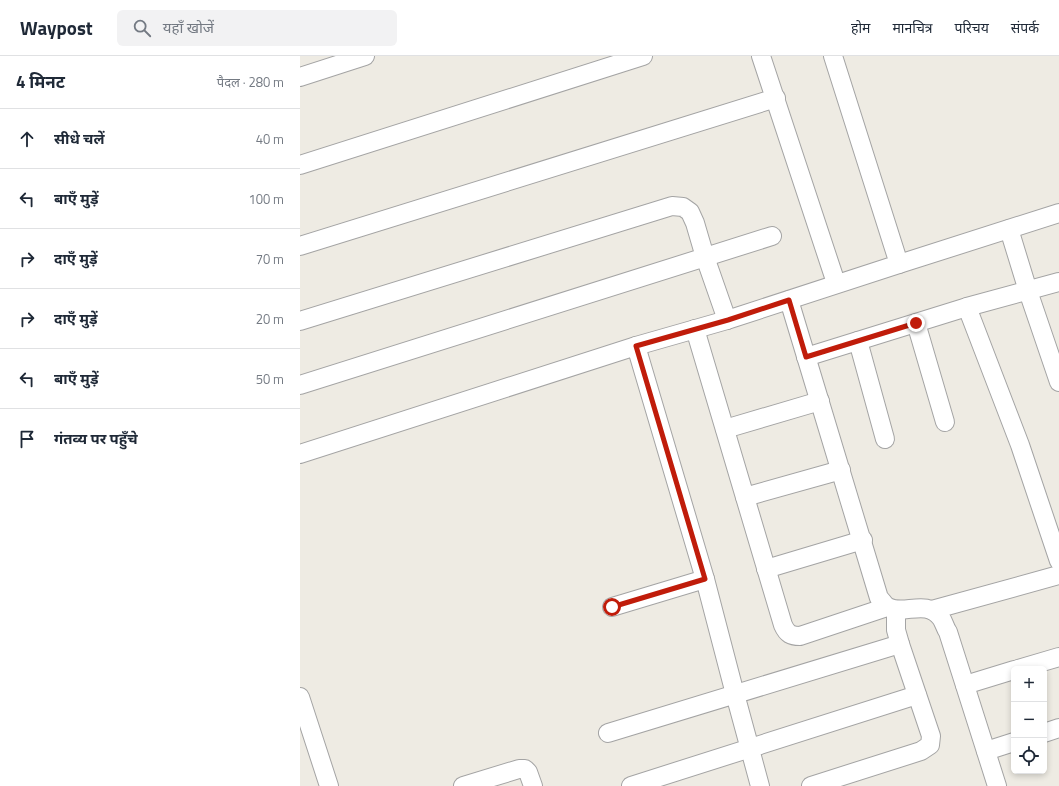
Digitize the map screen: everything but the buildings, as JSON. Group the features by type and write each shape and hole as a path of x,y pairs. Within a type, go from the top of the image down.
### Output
{"street":[{"path":"300,77 365,56"},
{"path":"300,165 643,56"},
{"path":"761,56 836,283"},
{"path":"832,56 899,264"},
{"path":"300,246 776,98"},
{"path":"300,321 672,206 683,207 690,212 728,320"},
{"path":"300,454 636,346 728,320 836,283 1059,213"},
{"path":"1008,230 1028,291 1054,348 1059,382"},
{"path":"300,385 772,236"},
{"path":"806,357 967,307 1059,282"},
{"path":"789,300 863,540 879,598 891,608 895,619 900,644 931,736 930,745 921,751 811,786"},
{"path":"967,307 1020,445 1059,561"},
{"path":"916,323 945,422"},
{"path":"695,329 786,632 792,636 800,636 891,608 921,608 932,610 1059,575"},
{"path":"858,341 886,439"},
{"path":"636,346 705,579 760,786"},
{"path":"725,429 820,401"},
{"path":"745,497 841,470"},
{"path":"766,569 863,540"},
{"path":"612,607 705,579"},
{"path":"932,610 941,618 948,632 997,786"},
{"path":"608,733 900,644"},
{"path":"1027,666 1059,656"},
{"path":"965,685 1011,671"},
{"path":"631,786 918,695"},
{"path":"300,697 329,786"},
{"path":"1047,732 1059,728"},
{"path":"986,751 1011,743"},
{"path":"463,786 519,769 525,769 528,772 533,786"}],"route":[{"path":"612,607 705,579 636,346 728,320 789,300 806,357 916,323"}]}
